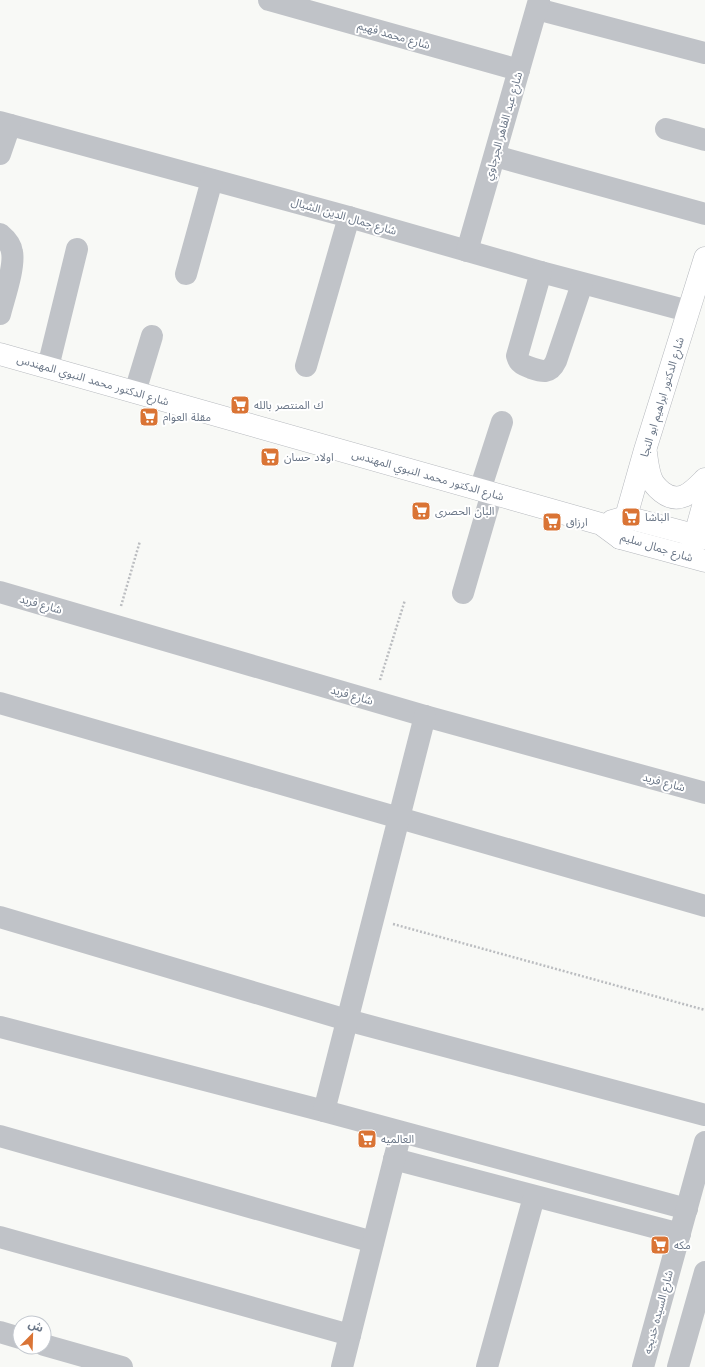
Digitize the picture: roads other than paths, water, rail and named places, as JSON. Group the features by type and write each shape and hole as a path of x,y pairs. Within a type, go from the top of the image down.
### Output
{"main road":[{"name":"شارع الدكتور ابراهيم ابو النجا","path":"620,538 645,450 705,258"},
{"name":"شارع الدكتور محمد النبوي المهندس","path":"0,354 601,524"},
{"path":"645,450 651,478 656,487 665,494 675,498 684,497 692,492 705,479"},
{"path":"697,559 705,499"},
{"name":"شارع جمال سليم","path":"601,524 626,517 700,537"},
{"name":"شارع جمال سليم","path":"601,524 620,538 697,559"}],"street":[{"name":"شارع محمد فهيم","path":"269,0 519,70"},
{"name":"شارع عبد القاهر الجرجاوي","path":"467,251 538,4"},
{"path":"538,4 705,53"},
{"path":"0,154 5,123"},
{"name":"شارع جمال الدين الشيال","path":"5,123 582,284 688,311"},
{"path":"666,128 705,140"},
{"path":"495,156 705,214"},
{"path":"186,274 212,180"},
{"path":"306,366 349,218"},
{"path":"0,234 8,241 12,250 13,260 0,314"},
{"path":"48,367 78,249"},
{"path":"541,272 517,356 520,362 525,366 542,371 553,367 556,361 582,284"},
{"path":"135,392 152,336"},
{"path":"463,593 502,422"},
{"name":"شارع فريد","path":"0,592 425,716 705,793"},
{"path":"0,704 705,906"},
{"path":"324,1111 425,716"},
{"path":"0,917 347,1020 705,1115"},
{"path":"0,1027 324,1111 687,1209"},
{"path":"342,1367 401,1133"},
{"path":"0,1136 373,1242"},
{"name":"شارع السيده خديجه","path":"643,1367 705,1142"},
{"path":"394,1159 534,1197 680,1234"},
{"path":"487,1367 534,1197"},
{"path":"0,1237 350,1336"},
{"path":"678,1367 705,1272"},
{"path":"0,1332 12,1336"},
{"path":"52,1347 122,1367"}],"place":[{"name":"ك المنتصر بالله","path":"240,405"},
{"name":"مقلة العوام","path":"149,417"},
{"name":"اولاد حسان","path":"270,457"},
{"name":"البان الحصرى","path":"421,511"},
{"name":"الباشا","path":"631,517"},
{"name":"ارزاق","path":"552,522"},
{"name":"العالميه","path":"367,1139"},
{"name":"مكه","path":"660,1245"}]}
